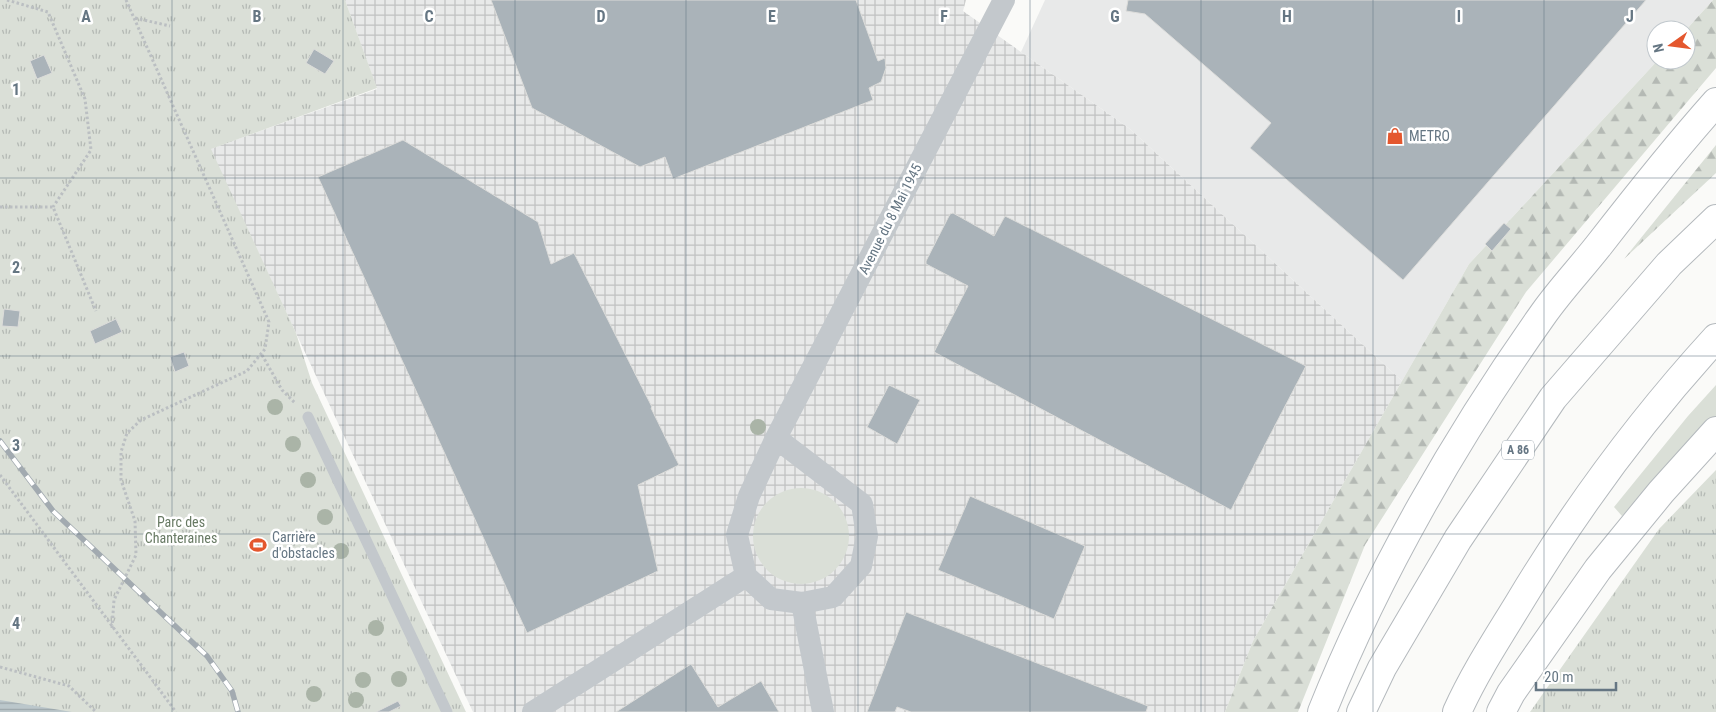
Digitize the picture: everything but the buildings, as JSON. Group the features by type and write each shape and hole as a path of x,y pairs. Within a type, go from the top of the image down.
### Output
{"highway":[{"path":"1322,712 1345,653 1416,518 1479,412 1545,312 1666,159 1716,102"},
{"name":"A 86","path":"1361,712 1382,668 1458,538 1552,398 1669,264 1716,219"},
{"path":"1457,712 1469,684 1558,538 1620,451 1685,371 1716,338"},
{"path":"1501,712 1511,693 1598,568 1661,492 1716,431"}],"street":[{"name":"Avenue du 8 Mai 1945","path":"746,576 737,535 748,496 776,438 1004,0"},
{"path":"533,712 746,576 771,599 802,604 833,597 861,566 867,536 862,504 776,438"},
{"path":"802,604 823,712"}],"lane":[{"path":"308,417 447,712"}],"path":[{"path":"7,0 48,12 85,99 91,150 53,207"},
{"path":"112,628 114,600 136,555 134,520 121,480 120,464 127,433 141,420 248,371 266,349 269,322 126,0"},
{"path":"134,18 170,26"},
{"path":"0,207 53,207"},
{"path":"53,207 96,311"},
{"path":"262,354 282,390 308,417"},
{"path":"0,475 176,712"},
{"path":"0,667 70,686 96,712"}],"shaded area":[{"path":"345,0 966,0 963,11 1130,129 1402,381 1253,641 1225,712 473,712 210,149 377,89"},
{"path":"1045,0 1713,0 1695,20 1646,20 1646,70 1649,70 1469,264 1402,381 1130,129 1021,52"},
{"path":"0,700 72,712 0,712"}],"green space":[{"name":"Parc des Chanteraines","path":"0,0 345,0 377,88 211,149 296,333 312,383 466,712 0,712"},
{"path":"1713,0 1716,0 1716,68 1526,292 1365,545 1298,712 1225,712 1253,641 1469,264 1649,70 1696,70 1695,20"},
{"path":"1716,145 1716,173 1624,259"},
{"path":"1716,385 1716,417 1622,516 1614,507 1688,416"},
{"path":"1716,470 1716,712 1530,712 1659,529"},
{"path":"801,488 819,492 835,502 845,518 849,536 845,554 835,570 819,580 801,584 783,580 767,570 757,554 753,536 757,518 767,502 783,492"}],"railway":[{"path":"0,441 53,511 207,656 232,691 238,712"}],"place":[{"name":"METRO","path":"1395,136"},
{"name":"Carrière d'obstacles","path":"258,545"}]}
